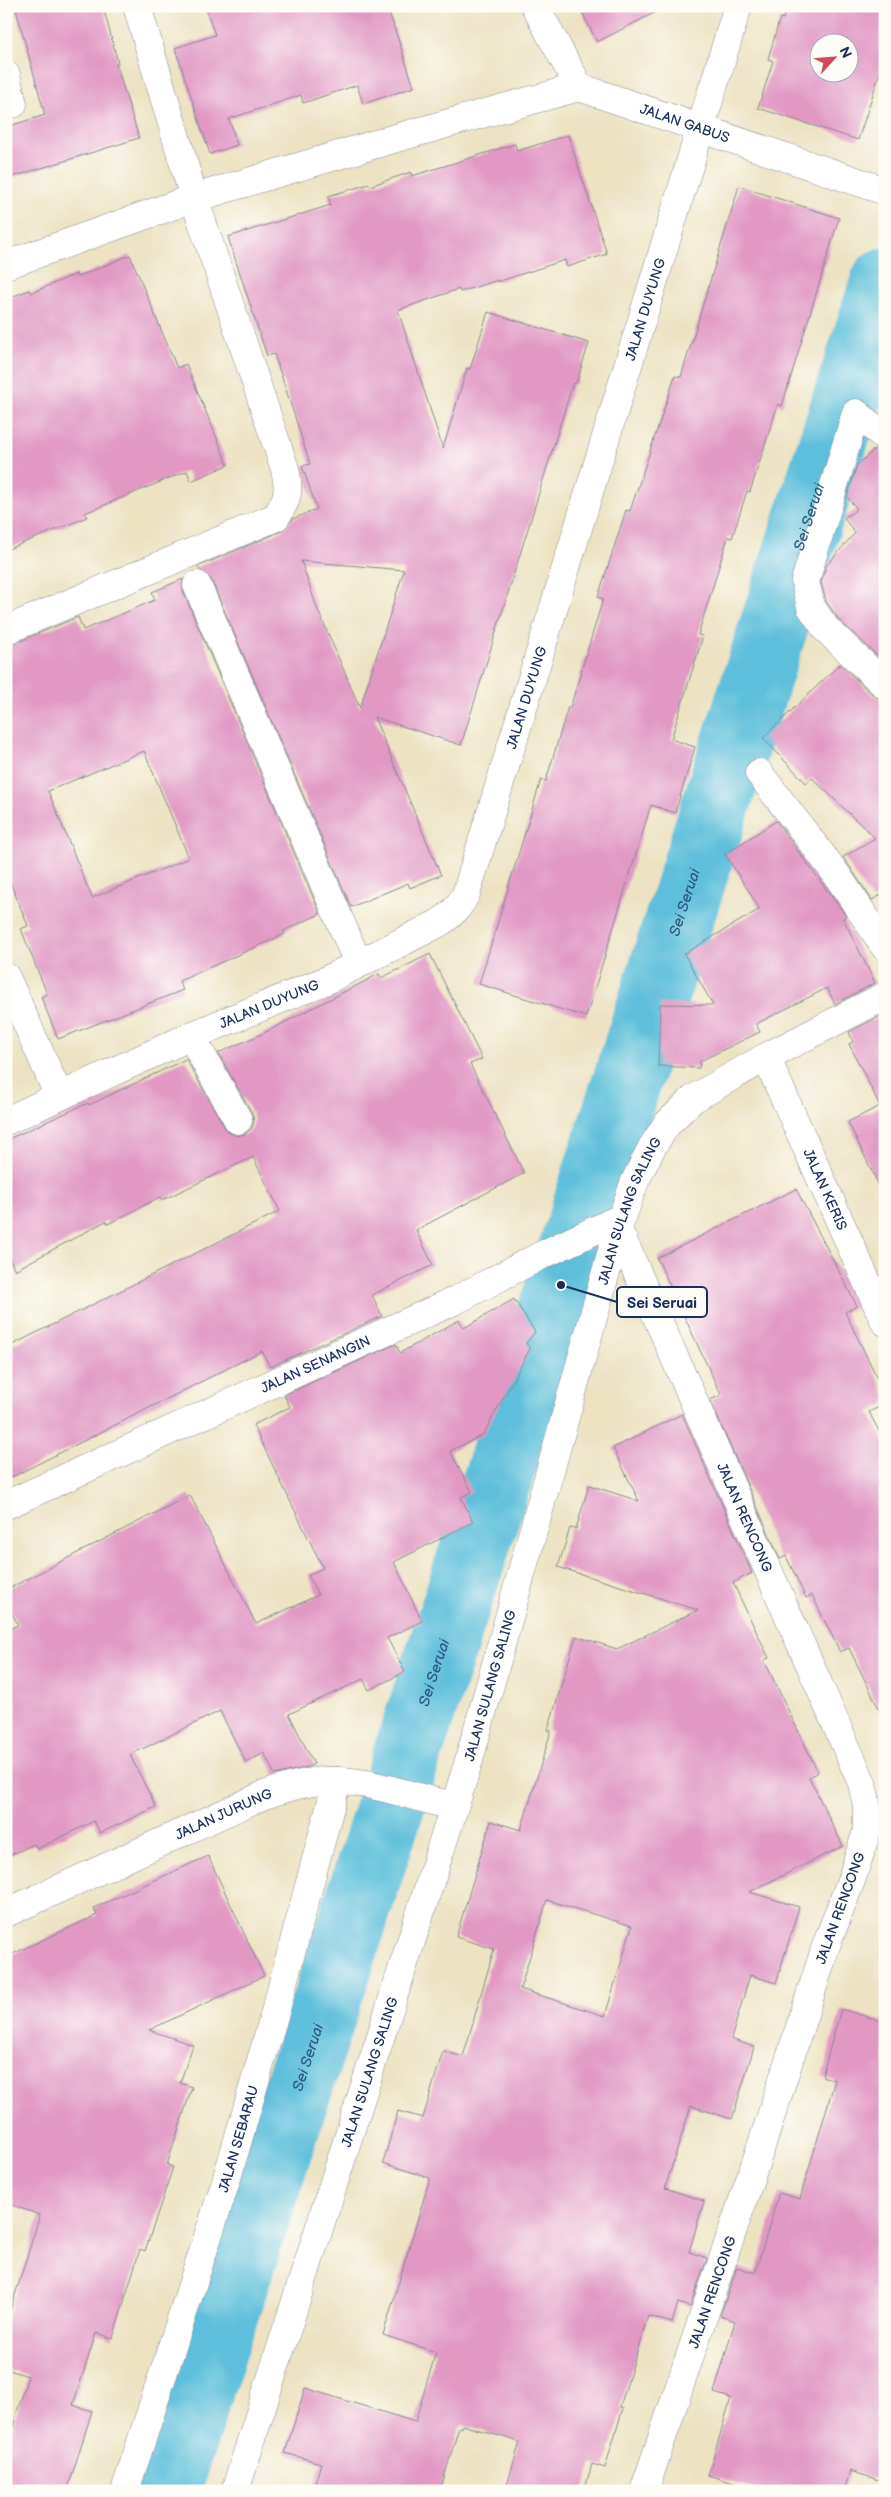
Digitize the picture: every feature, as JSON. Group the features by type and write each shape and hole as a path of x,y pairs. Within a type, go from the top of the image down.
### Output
{"street":[{"path":"6,630 276,517 286,500 289,490 285,469 194,198 137,6"},
{"path":"6,264 194,198 396,138 579,87 535,6"},
{"name":"JALAN DUYUNG","path":"6,1121 192,1036 327,980 451,916 466,894 738,6"},
{"path":"6,75 13,104"},
{"name":"JALAN GABUS","path":"579,87 881,190"},
{"path":"885,437 856,413 805,581 811,607 826,629 885,685"},
{"path":"197,585 358,963"},
{"path":"759,773 837,875 885,948"},
{"path":"6,977 60,1096"},
{"name":"JALAN SULANG SALING","path":"235,2491 614,1224 635,1181 667,1124 693,1099 766,1058 885,996"},
{"path":"192,1036 238,1120"},
{"name":"JALAN KERIS","path":"766,1058 885,1322"},
{"name":"JALAN SENANGIN","path":"6,1505 456,1300 542,1255 614,1224"},
{"name":"JALAN RENCONG","path":"614,1224 862,1783 867,1806 867,1831 852,1878 827,1943 762,2144 644,2491"},
{"name":"JALAN JURUNG","path":"6,1913 264,1795 314,1782 337,1781 374,1786 442,1804"},
{"name":"JALAN SEBARAU","path":"125,2491 226,2181 276,2009 337,1781"}],"building":[{"path":"15,6 103,6 118,63 116,64 139,138 6,179 6,127 45,115"},
{"path":"205,6 387,6 414,87 363,104 357,85 303,103 301,95 229,119 237,145 210,154 175,48 215,35"},
{"path":"579,6 668,6 597,42"},
{"path":"787,6 885,6 885,57 858,140 758,108 773,61 768,59 780,18 783,19"},
{"path":"568,135 607,254 567,267 565,260 497,282 498,280 460,292 459,289 398,310 443,449 467,368 470,369 488,312 589,343 576,384 573,383 461,745 374,717 441,875 410,888 408,883 351,907 211,579 197,567 282,531 293,519 317,509 302,466 310,464 295,417 274,354 267,356 228,237 331,205 328,196 369,184 370,186 411,172 412,176 515,144 517,151","holes":["301,561 404,570 360,708 317,608"]},
{"path":"739,186 839,218 782,406 778,404 750,492 747,491 732,538 728,537 698,635 703,636 671,739 695,747 675,813 651,805 586,1017 479,984 541,780 546,781 568,707 570,708 603,599 598,597 626,510 630,511 675,376 681,377"},
{"path":"130,255 177,368 186,364 228,465 191,481 187,471 85,513 87,517 6,550 6,299 29,290 31,293 76,274 77,277"},
{"path":"875,449 885,452 885,663 838,619 826,601 821,582 826,566 855,533 844,518 857,509 847,497 857,465"},
{"path":"183,579 183,591 320,914 283,931 285,934 179,981 183,990 58,1039 41,997 47,994 21,929 28,926 6,872 6,647 78,617 83,630 155,600 152,592","holes":["144,751 189,858 92,898 48,791"]},
{"path":"840,664 874,696 885,700 885,893 872,900 843,857 875,838 812,778 806,783 763,738"},
{"path":"776,821 846,916 843,918 875,983 835,1004 827,988 756,1024 760,1032 700,1061 699,1068 658,1066 660,1004 713,1005 684,954 760,909 725,854"},
{"path":"430,954 482,1059 470,1064 524,1173 416,1230 433,1265 372,1295 382,1316 270,1367 262,1351 6,1480 6,1348 280,1211 253,1157 162,1200 160,1197 108,1224 106,1221 15,1270 6,1252 6,1140 88,1103 89,1105 186,1059 225,1128 237,1136 245,1134 252,1128 254,1121 252,1113 218,1053 262,1034 379,974 381,978"},
{"path":"885,1014 885,1198 848,1122 880,1106 849,1044 853,1042 849,1032"},
{"path":"796,1189 857,1306 845,1312 885,1394 885,1404 869,1412 885,1443 885,1721 849,1648 840,1652 812,1595 806,1598 786,1556 780,1559 710,1400 721,1395 657,1258"},
{"path":"514,1299 535,1332 526,1343 530,1349 483,1435 450,1451 472,1492 461,1497 473,1522 394,1562 422,1621 387,1638 405,1672 369,1690 363,1679 289,1714 314,1764 308,1767 275,1775 264,1753 246,1763 220,1711 130,1755 156,1807 100,1833 94,1821 37,1849 34,1844 6,1857 6,1630 18,1625 6,1602 6,1590 190,1495 256,1624 318,1595 308,1575 323,1568 253,1425 290,1407 284,1395 396,1344 400,1353 459,1320 464,1328"},
{"path":"682,1414 752,1573 733,1583 769,1658 764,1660 818,1772 809,1777 843,1846 749,1892 799,1907 776,1983 750,1975 731,2039 754,2047 732,2119 691,2106 665,2188 704,2201 689,2252 707,2258 690,2307 678,2303 672,2323 648,2316 620,2407 623,2408 605,2468 592,2464 584,2491 505,2491 520,2442 462,2425 461,2428 459,2427 440,2491 313,2491 321,2463 285,2453 305,2388 415,2422 436,2352 383,2335 430,2178 383,2163 398,2111 423,2118 443,2051 463,2057 494,1949 456,1937 491,1821 521,1830 551,1731 548,1730 576,1636 617,1649 698,1610 558,1567 570,1528 576,1529 589,1485 639,1501 613,1448","holes":["547,1900 632,1926 605,2016 520,1989"]},
{"path":"208,1856 264,1976 149,2030 193,2045 180,2083 192,2087 167,2165 173,2167 145,2251 140,2249 113,2338 96,2333 73,2405 92,2411 67,2491 6,2491 6,2450 28,2376 6,2369 6,2324 40,2215 6,2203 6,1957 97,1915 94,1908"},
{"path":"841,2009 885,2022 885,2482 850,2471 844,2491 759,2491 708,2475 731,2398 714,2393 735,2321 720,2316 737,2267 755,2273 779,2193 800,2199 835,2080 822,2076"}],"waterway":[{"name":"Sei Seruai","path":"166,2491 561,1285 885,282"}],"place":[{"name":"Sei Seruai","path":"561,1285"}]}
